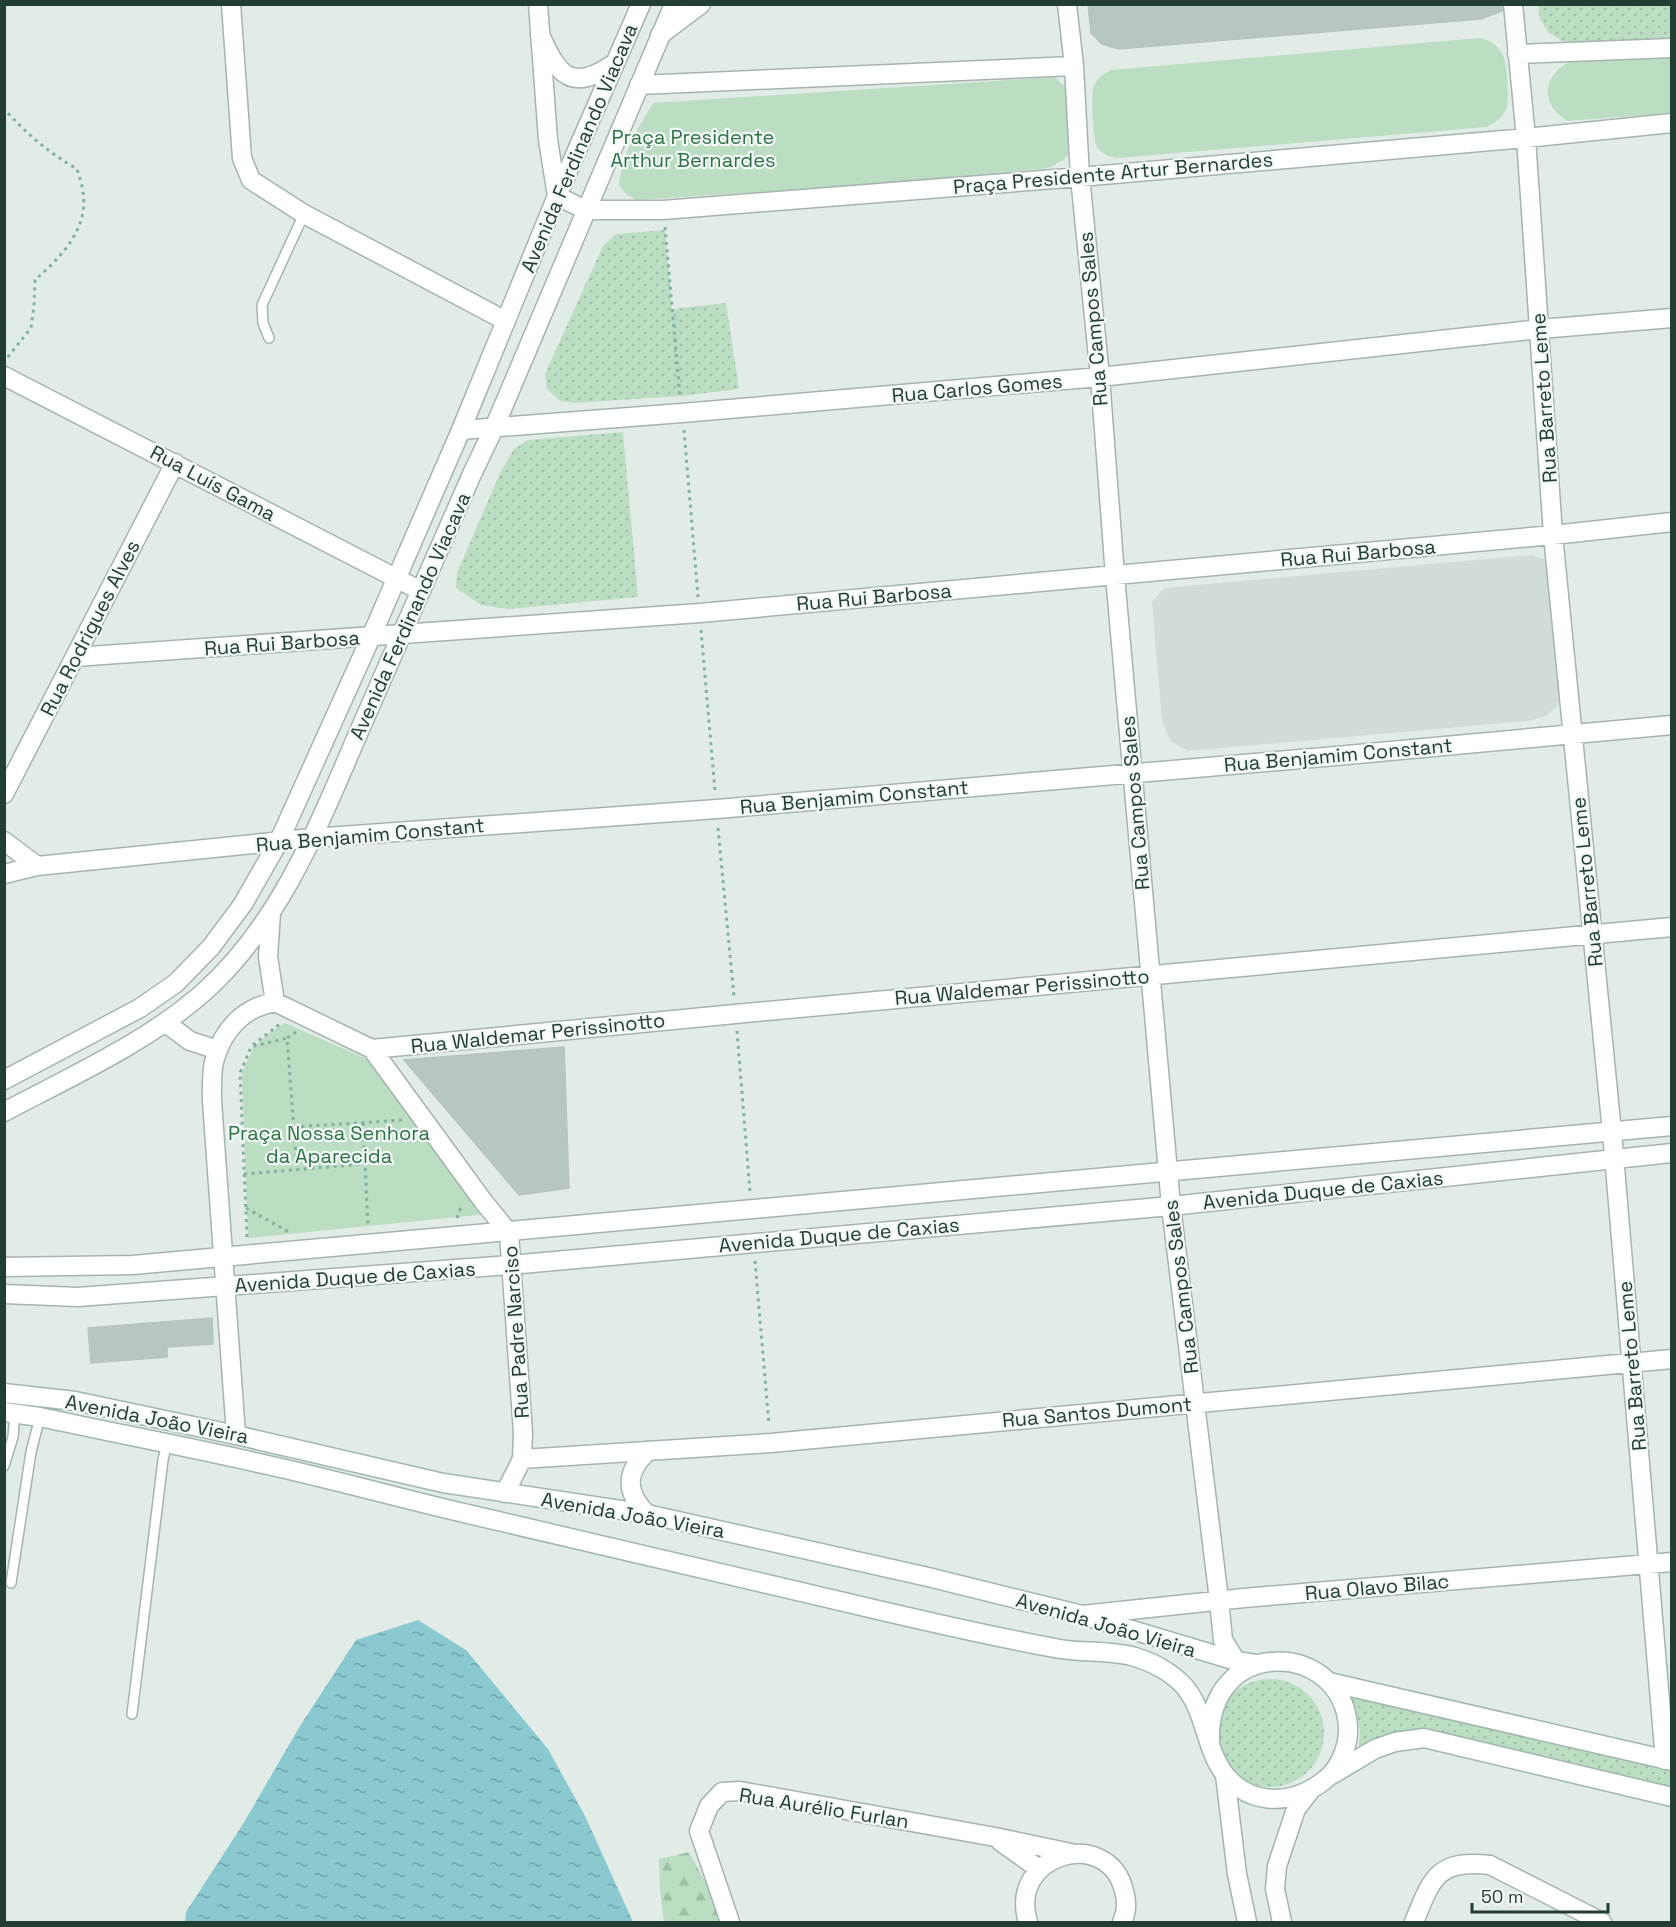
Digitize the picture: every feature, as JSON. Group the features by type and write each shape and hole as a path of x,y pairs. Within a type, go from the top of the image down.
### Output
{"street":[{"path":"231,4 242,158 251,180 304,214 506,321"},
{"path":"538,4 548,140 557,196"},
{"name":"Avenida Ferdinando Viacava","path":"4,1080 140,1008 176,983 211,947 243,904 279,842 371,637 461,430 557,196 641,4"},
{"name":"Avenida Ferdinando Viacava","path":"4,1112 166,1023 207,989 243,950 271,913 312,838 401,633 494,428 674,4"},
{"path":"660,35 701,4"},
{"name":"Rua Campos Sales","path":"1067,4 1074,66 1080,177 1100,377 1115,576 1171,1206 1223,1640 1236,1661"},
{"name":"Rua Barreto Leme","path":"1513,4 1526,138 1553,535 1612,1132 1648,1564 1668,1761"},
{"path":"540,35 559,71 568,76 588,77 615,63"},
{"path":"1517,54 1671,48"},
{"path":"639,85 1074,66"},
{"name":"Praça Presidente Artur Bernardes","path":"557,196 586,210 663,210 1080,177 1671,123"},
{"name":"Rua Carlos Gomes","path":"461,430 1100,377 1540,329 1671,318"},
{"name":"Rua Luís Gama","path":"4,376 421,591"},
{"name":"Rua Rodrigues Alves","path":"4,794 175,463"},
{"name":"Rua Rui Barbosa","path":"75,657 700,613 1553,535 1671,522"},
{"name":"Rua Benjamim Constant","path":"4,873 37,866 312,838 717,809 1671,725"},
{"path":"4,841 37,866"},
{"path":"236,1435 212,1101 214,1059 227,1033 240,1016 260,1005 275,1002 268,957 271,913"},
{"name":"Rua Waldemar Perissinotto","path":"372,1049 1671,927"},
{"name":"Rua Padre Narciso","path":"275,1002 372,1049 509,1233 523,1433 522,1459 505,1493"},
{"path":"166,1023 190,1041 218,1050"},
{"name":"Avenida Duque de Caxias","path":"4,1267 133,1265 509,1233 752,1208 1671,1126"},
{"name":"Avenida Duque de Caxias","path":"4,1294 78,1297 510,1265 1171,1206 1671,1153"},
{"name":"Rua Santos Dumont","path":"522,1459 771,1443 1671,1359"},
{"name":"Avenida João Vieira","path":"4,1393 75,1401 236,1435 443,1483 647,1514 885,1567 1082,1615 1236,1661 1256,1664"},
{"name":"Avenida João Vieira","path":"10,1413 40,1417 261,1463 882,1611 1060,1649 1132,1656 1172,1676 1191,1694 1210,1744"},
{"path":"647,1514 637,1504 631,1481 632,1469 648,1451"},
{"name":"Rua Olavo Bilac","path":"1082,1615 1218,1600 1671,1562"},
{"path":"1668,1761 1329,1682 1307,1667 1282,1661 1256,1664 1238,1674 1224,1688 1214,1705 1209,1724 1210,1744 1216,1761 1225,1775 1236,1786 1264,1798 1279,1800 1295,1798 1309,1792 1375,1749 1395,1742 1424,1738 1671,1797"},
{"path":"1329,1682 1343,1703 1348,1728 1344,1753 1332,1775"},
{"path":"1225,1775 1237,1874 1247,1923"},
{"name":"Rua Aurélio Furlan","path":"730,1923 699,1832 709,1806 722,1792 740,1791 1071,1853 1088,1854 1102,1861 1114,1871 1123,1885 1126,1900 1122,1923"},
{"path":"1281,1923 1275,1889 1278,1866 1286,1834 1296,1809 1309,1792"},
{"name":"Rua Aurélio Furlan","path":"995,1837 1039,1869"},
{"path":"1028,1923 1025,1913 1025,1897 1030,1882 1048,1861 1071,1853"},
{"path":"1414,1923 1426,1893 1441,1870 1461,1863 1474,1863 1490,1865 1602,1923"}],"lane":[{"path":"269,338 262,323 262,305 304,214"},
{"path":"4,1466 13,1437 10,1413"},
{"path":"11,1583 31,1452 40,1417"},
{"path":"132,1714 167,1443"}],"path":[{"path":"4,107 27,134 56,157 77,169 84,193 81,224 61,256 35,280 31,328 4,362"},
{"path":"247,1240 240,1073 251,1047 284,1021"},
{"path":"251,1047 287,1038 301,1029"},
{"path":"287,1038 297,1170"},
{"path":"294,1127 408,1120"},
{"path":"363,1123 367,1228 377,1227"},
{"path":"244,1174 365,1164"},
{"path":"246,1208 294,1235 283,1236"}],"shaded area":[{"path":"1531,555 1544,559 1555,569 1564,685 1557,706 1546,716 1527,721 1188,751 1170,741 1162,721 1152,602 1164,588"}],"green space":[{"path":"1538,5 1671,5 1671,38 1562,41 1548,32 1540,19"},
{"path":"1479,38 1492,43 1502,53 1507,81 1506,109 1498,120 1486,127 1117,158 1108,156 1097,147 1092,116 1093,91 1099,78 1111,70"},
{"path":"1671,57 1671,113 1567,121 1554,110 1549,101 1550,80 1559,69 1571,61"},
{"name":"Praça Presidente Arthur Bernardes","path":"1055,77 1071,93 1078,146 1063,160 1049,168 823,188 637,200 627,195 619,185 627,153 653,103"},
{"path":"665,230 672,309 726,303 739,389 680,396 575,403 560,401 547,389 545,374 603,246 616,234"},
{"path":"623,432 638,597 508,609 481,605 456,588 457,573 500,473 514,449 528,440"},
{"name":"Praça Nossa Senhora da Aparecida","path":"285,1023 369,1060 488,1214 248,1238 242,1073 253,1048"},
{"path":"1270,1679 1291,1683 1308,1695 1320,1712 1324,1733 1320,1754 1308,1771 1291,1783 1270,1787 1249,1783 1232,1771 1220,1754 1216,1733 1220,1712 1232,1695 1249,1683"},
{"path":"1350,1695 1671,1771 1671,1790 1455,1738 1359,1750 1360,1729"},
{"path":"689,1852 727,1922 664,1922 659,1859"}],"water":[{"path":"418,1620 466,1650 548,1749 585,1816 633,1922 185,1922 186,1912 243,1824 300,1726 356,1640"}],"building":[{"path":"1088,4 1502,4 1502,11 1481,19 1118,49 1102,44 1091,33"},
{"path":"564,1047 569,1188 519,1195 404,1060"},
{"path":"212,1318 213,1344 167,1347 167,1357 91,1363 88,1328"}]}
